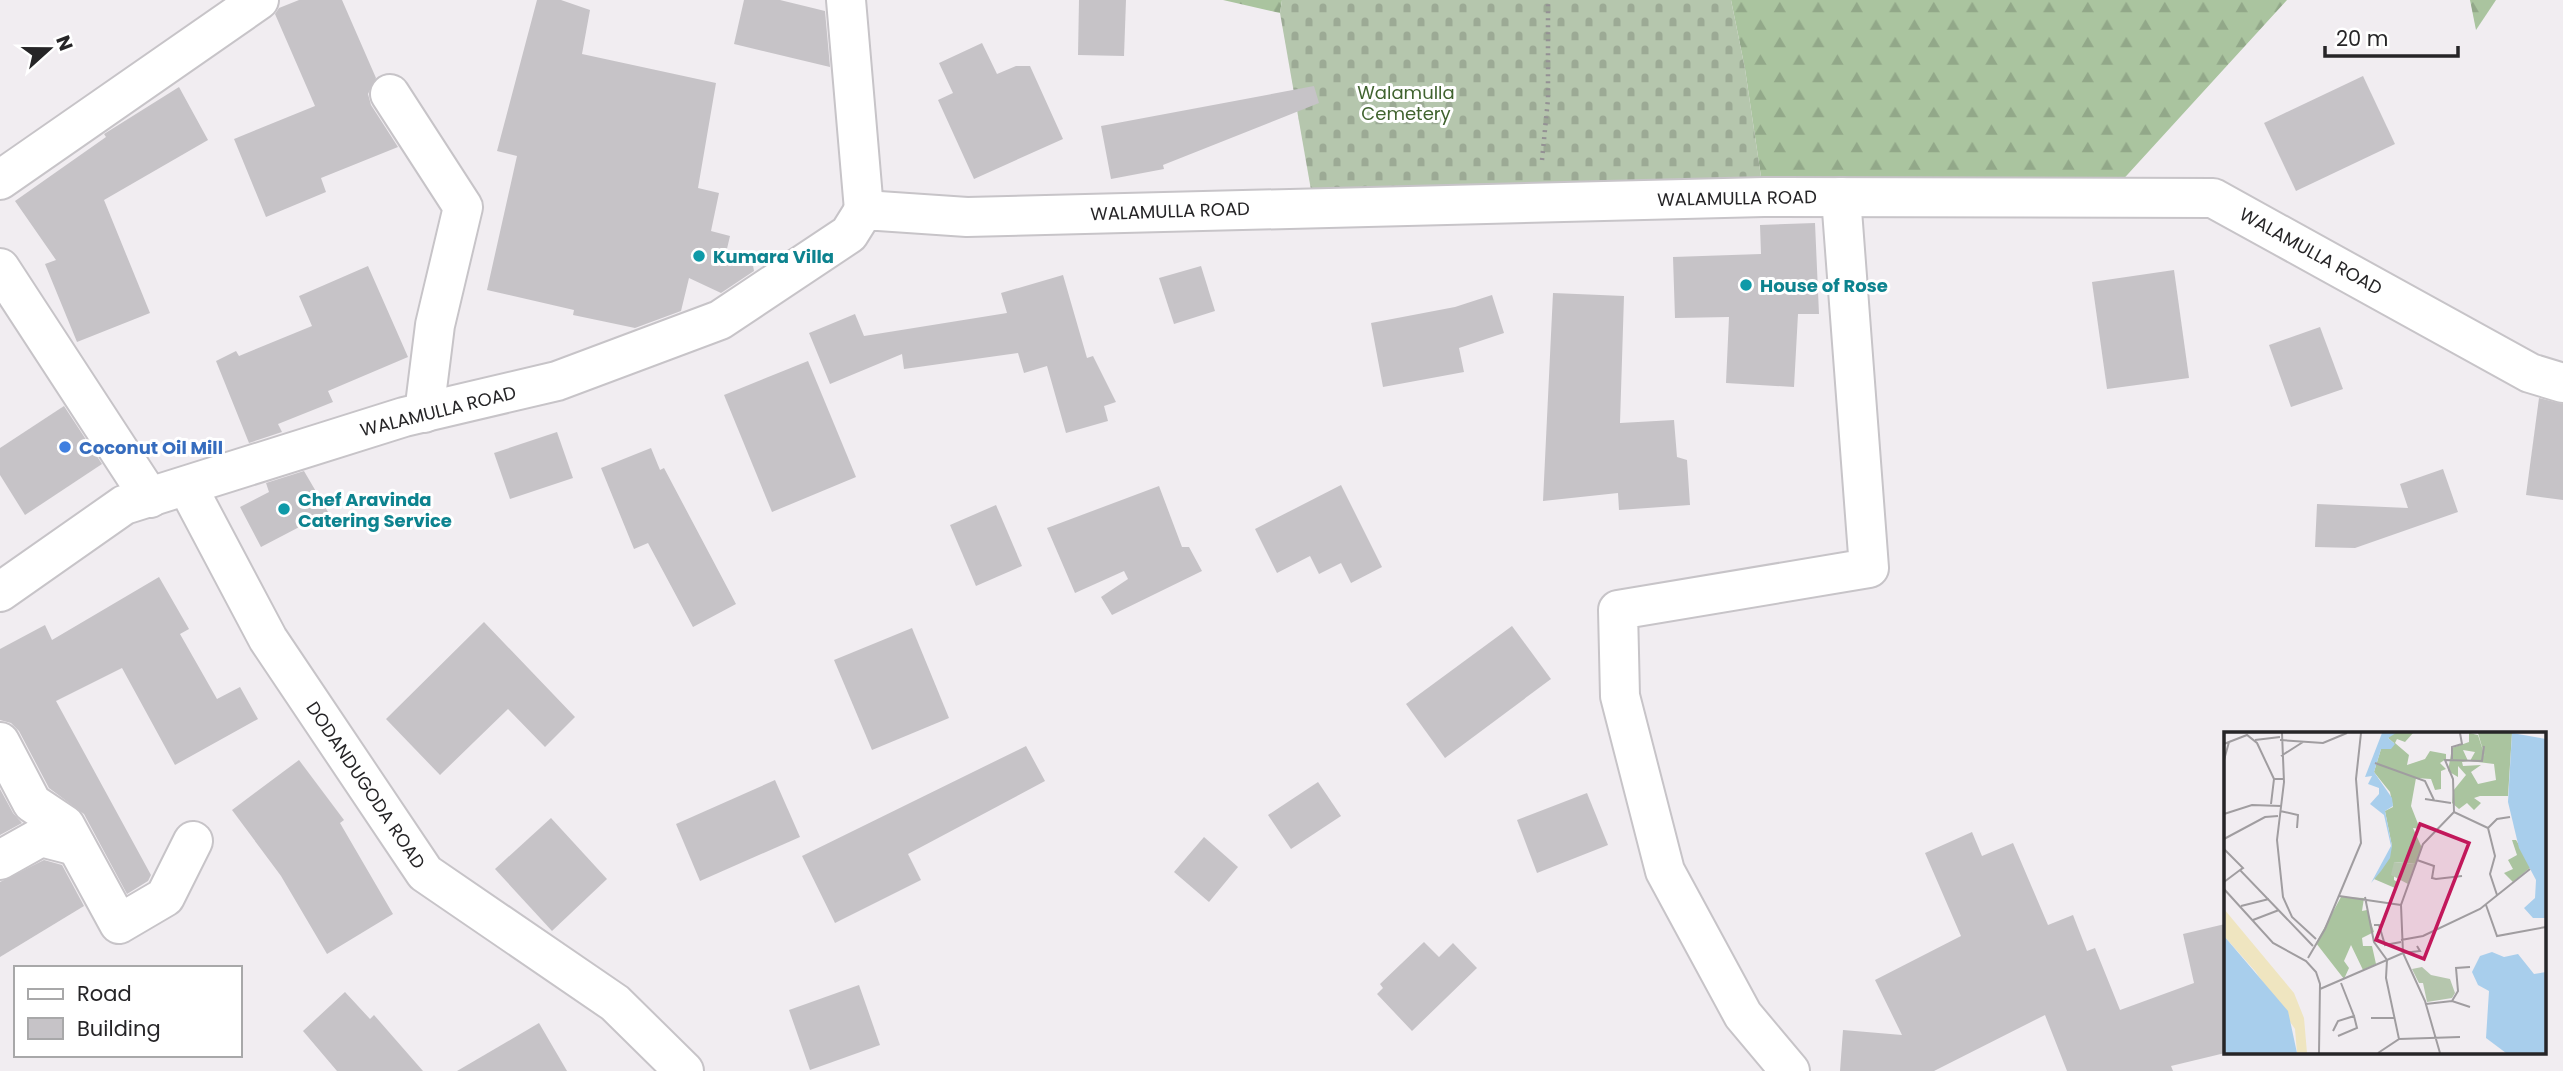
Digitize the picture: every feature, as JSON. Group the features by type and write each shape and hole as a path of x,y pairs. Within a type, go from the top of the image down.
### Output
{"street":[{"path":"0,180 259,0"},
{"path":"846,0 864,210"},
{"path":"390,94 463,207 435,325 424,412"},
{"path":"1790,1071 1743,1015 1665,871 1620,696 1618,610 1869,568 1841,197"},
{"name":"WALAMULLA ROAD","path":"0,592 124,505 296,449 424,412 557,381 719,320 849,234 864,210 967,217 1841,197 2213,198 2530,373 2563,383"},
{"path":"0,268 150,498"},
{"name":"DODANDUGODA ROAD","path":"187,486 268,639 425,873 615,1003 684,1071"},
{"path":"0,742 32,803 65,825 119,924 165,897 193,841"},
{"path":"0,860 41,837 76,846"}],"path":[{"path":"1538,203 1548,99 1548,0"}],"green space":[{"path":"1223,0 1282,0 1280,13"},
{"name":"Walamulla Cemetery","path":"1282,0 1731,0 1745,69 1764,197 1314,207 1280,13"},
{"path":"1731,0 2287,0 2107,197 1764,197 1745,69"},
{"path":"2470,0 2496,0 2476,30"}],"building":[{"path":"299,0 342,0 376,78 368,94 371,105 398,147 321,178 326,192 266,217 234,139 315,106 275,14 279,8"},
{"path":"537,0 561,0 590,10 582,54 716,83 698,188 719,193 711,231 730,236 726,253 752,260 754,271 721,293 689,278 681,311 635,328 573,315 574,310 487,290 517,156 497,151"},
{"path":"744,0 780,0 825,11 830,67 734,44"},
{"path":"1079,0 1126,0 1124,56 1078,55"},
{"path":"982,43 997,74 1016,66 1030,66 1063,139 974,179 938,100 953,93 939,63"},
{"path":"2363,76 2395,144 2296,191 2264,123"},
{"path":"1314,86 1319,103 1163,165 1164,169 1111,179 1101,126"},
{"path":"179,87 208,140 104,200 150,313 77,342 45,264 56,260 15,201 106,137 104,134"},
{"name":"House of Rose","path":"1815,223 1819,314 1798,314 1794,387 1726,383 1729,317 1675,318 1673,257 1761,254 1760,225"},
{"path":"368,266 408,357 328,391 333,402 278,424 282,432 249,443 216,361 236,351 239,356 312,326 299,296"},
{"path":"1201,266 1215,311 1174,324 1159,278"},
{"path":"2174,270 2189,378 2107,389 2092,282"},
{"path":"1063,275 1087,358 1093,356 1116,402 1104,406 1108,421 1066,433 1047,366 1024,373 1018,353 904,369 902,354 830,384 809,333 855,314 864,336 1007,313 1001,293"},
{"path":"1553,293 1624,296 1620,423 1674,420 1677,457 1687,460 1690,505 1619,510 1618,493 1543,501"},
{"path":"1492,295 1504,333 1459,348 1464,372 1383,387 1371,323 1455,307"},
{"path":"2320,327 2343,389 2291,407 2269,345"},
{"path":"808,361 856,477 772,512 724,395"},
{"path":"2539,398 2563,404 2563,500 2526,495"},
{"path":"64,406 102,464 25,515 0,475 0,448"},
{"path":"557,432 573,478 510,499 494,453"},
{"path":"651,448 660,470 664,468 736,604 693,627 648,543 634,549 601,468"},
{"path":"2443,469 2458,512 2355,548 2315,547 2317,504 2408,508 2400,484"},
{"name":"Chef Aravinda Catering Service","path":"304,471 328,512 261,547 240,507 269,492 266,483"},
{"path":"1341,485 1382,567 1351,583 1341,563 1319,574 1310,556 1277,573 1255,529"},
{"path":"1159,486 1182,547 1189,547 1202,571 1112,615 1101,597 1128,579 1124,571 1075,593 1047,528"},
{"path":"996,505 1022,566 976,586 950,525"},
{"path":"159,577 189,629 180,634 217,699 240,687 258,719 175,765 122,668 56,701 151,875 148,881 127,894 84,814 49,788 19,731 11,723 0,720 0,649 45,625 52,640"},
{"path":"484,622 575,717 545,747 508,709 440,775 386,719"},
{"path":"1512,626 1551,679 1445,758 1406,704"},
{"path":"912,628 949,718 872,750 834,660"},
{"path":"1026,746 1045,781 908,854 921,880 835,923 802,856"},
{"path":"299,760 344,820 340,823 393,914 327,954 281,876 232,810"},
{"path":"775,780 800,837 700,881 676,824"},
{"path":"1318,782 1341,816 1291,849 1268,815"},
{"path":"0,789 13,813 22,823 0,835"},
{"path":"1587,793 1608,845 1537,873 1517,820"},
{"path":"551,818 607,879 552,931 495,869"},
{"path":"1972,832 1982,856 2013,843 2048,925 2073,915 2087,951 2095,948 2120,1010 2194,983 2183,934 2224,924 2224,1053 2171,1066 2173,1071 2067,1071 2045,1015 1934,1071 1840,1071 1843,1030 1902,1035 1875,980 1961,936 1925,853"},
{"path":"1204,837 1238,867 1209,902 1174,872"},
{"path":"44,860 62,865 84,906 0,957 0,882"},
{"path":"1424,942 1439,957 1453,943 1477,968 1412,1031 1377,994 1383,988 1380,984"},
{"path":"859,985 880,1045 810,1070 789,1010"},
{"path":"345,992 370,1019 374,1015 423,1071 337,1071 303,1031"},
{"path":"539,1023 567,1071 457,1071"}],"place":[{"name":"Kumara Villa","path":"699,256"},
{"name":"House of Rose","path":"1746,285"},
{"name":"Coconut Oil Mill","path":"65,447"},
{"name":"Chef Aravinda Catering Service","path":"284,509"}]}
